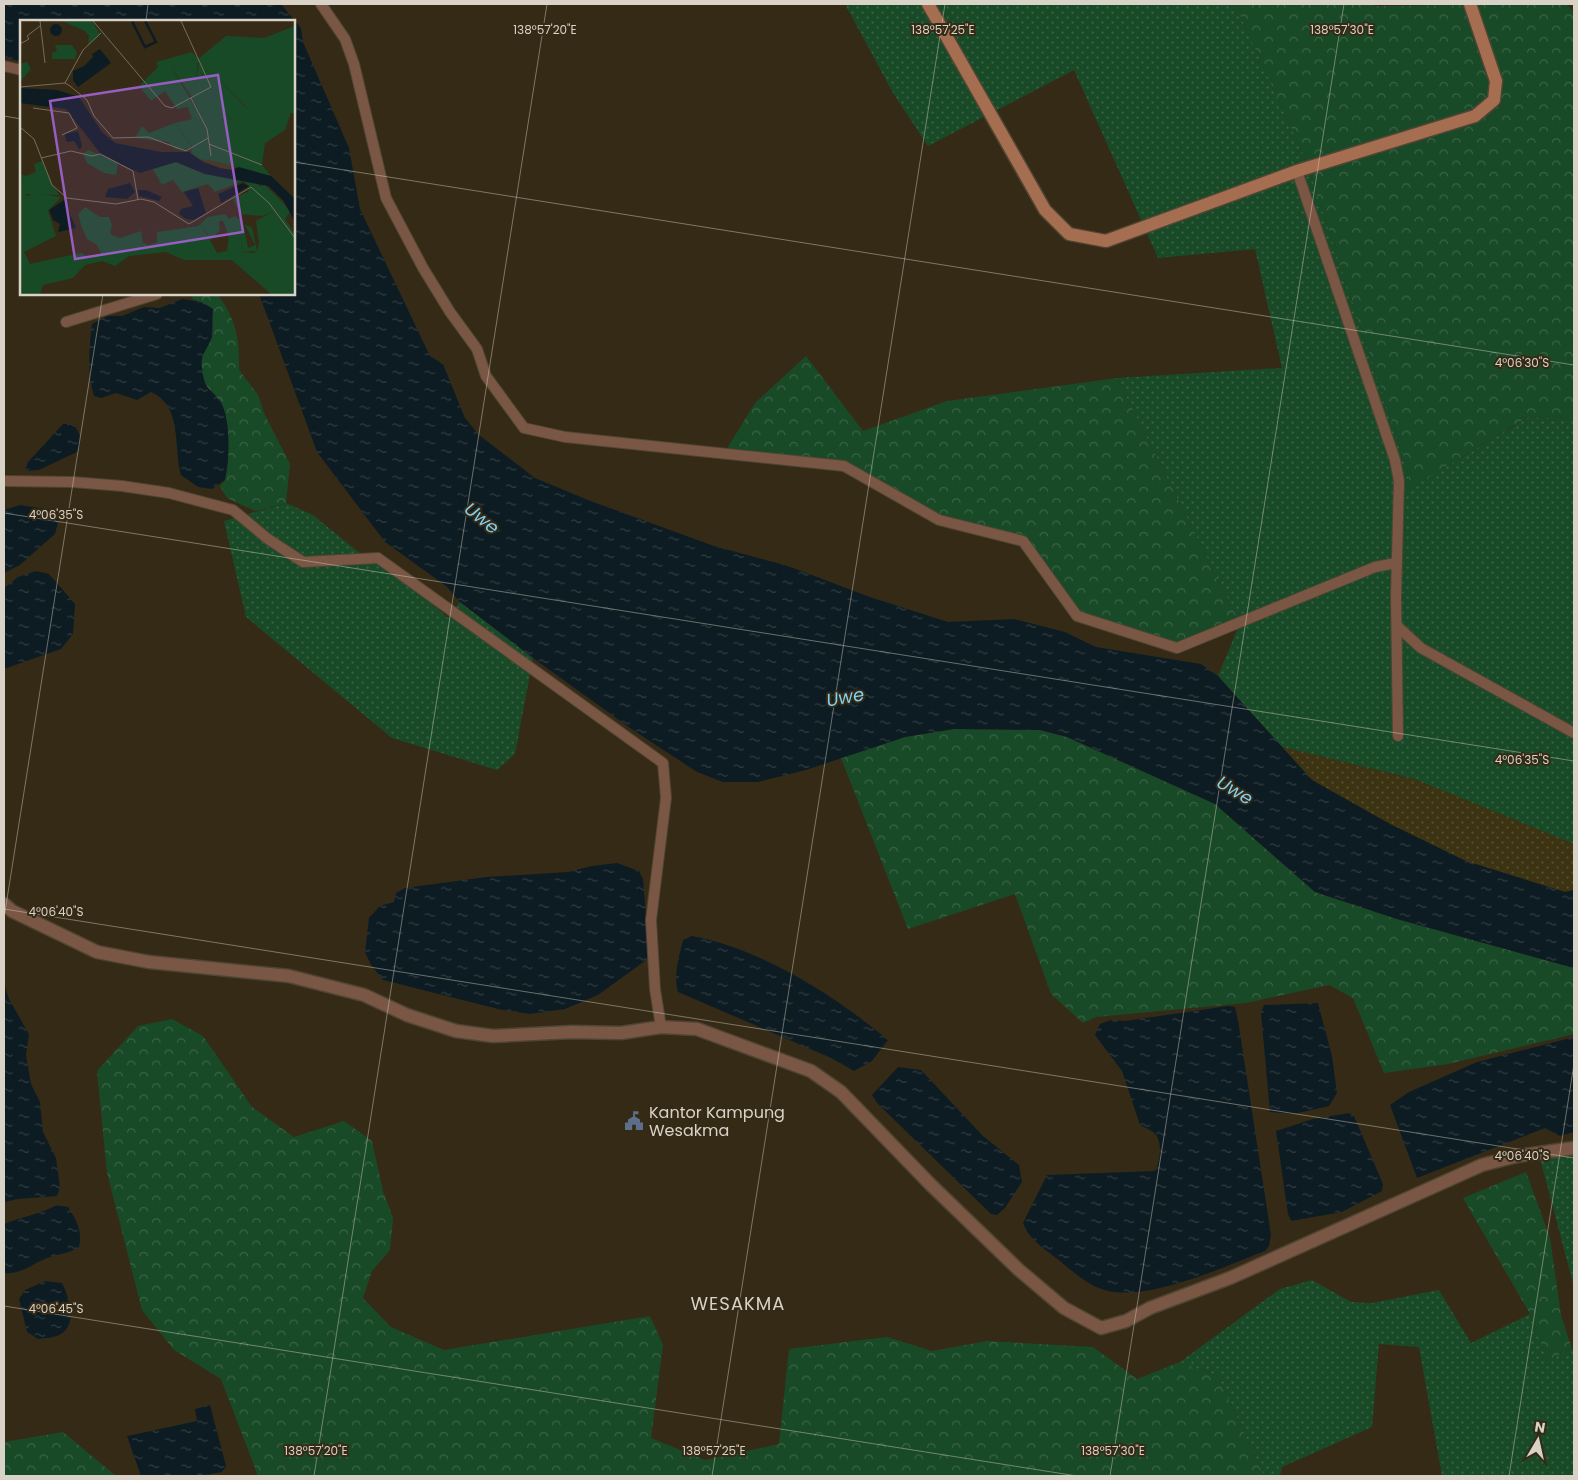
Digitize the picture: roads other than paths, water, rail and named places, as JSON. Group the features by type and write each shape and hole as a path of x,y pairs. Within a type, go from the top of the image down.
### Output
{"main road":[{"path":"928,4 1045,210 1069,234 1106,241 1297,172 1475,116 1494,100 1496,81 1470,4"}],"street":[{"path":"4,904 21,915 97,952 149,962 290,976 364,995 407,1015 456,1031 492,1036 572,1032 621,1032 662,1027 697,1029 811,1071 841,1092 930,1184 1019,1270 1064,1308 1101,1328 1126,1321 1150,1308 1230,1278 1482,1165 1517,1156 1574,1148"}],"lane":[{"path":"321,4 345,39 354,64 386,198 423,268 450,312 477,349 486,376 524,428 565,438 844,466 938,520 1023,541 1078,616 1177,648 1375,567 1396,563"},
{"path":"4,66 20,70"},
{"path":"1297,172 1395,460 1399,481 1396,563 1398,736"},
{"path":"66,322 154,295"},
{"path":"4,481 73,482 122,486 170,493 233,510 268,539 303,562 378,558 663,763 666,798 651,920 655,990 662,1027"},
{"path":"1396,626 1421,648 1574,733"}],"water":[{"path":"4,4 281,4 294,20 20,20 20,61 4,58"},
{"name":"Uwe","path":"295,21 301,28 303,42 349,148 360,209 430,356 443,364 465,418 479,435 535,478 588,500 714,546 788,566 870,597 948,622 1014,619 1065,632 1096,647 1201,664 1218,676 1312,780 1390,824 1466,861 1565,892 1574,890 1574,968 1397,919 1315,892 1215,804 1067,737 1040,730 954,729 905,737 806,770 758,782 723,782 697,772 630,728 533,658 460,602 446,586 385,542 317,452 259,295 295,295"},
{"path":"182,299 202,302 213,309 212,336 203,354 202,368 206,385 224,408 228,428 229,451 225,480 212,489 198,487 181,475 175,428 168,407 161,398 151,392 137,400 116,393 101,398 94,396 90,379 89,351 92,324 108,316 122,316 144,307 160,308"},
{"path":"63,424 73,424 77,430 80,441 77,452 39,470 25,471 28,462"},
{"path":"20,505 52,510 59,519 55,534 20,565 4,573 4,510"},
{"path":"36,571 49,574 75,604 73,634 61,649 4,669 4,588 18,577"},
{"path":"617,863 639,871 643,879 649,954 645,961 598,995 565,1009 530,1014 498,1009 383,980 371,965 365,952 369,918 380,906 394,902 396,893 405,888 486,877 568,872 592,866"},
{"path":"692,936 745,951 796,976 867,1023 888,1040 872,1061 854,1071 831,1058 678,992 676,973 681,946 683,940"},
{"path":"4,983 9,999 29,1034 26,1055 31,1084 40,1102 43,1132 56,1158 60,1187 57,1196 4,1202"},
{"path":"1318,1003 1332,1056 1337,1093 1329,1106 1294,1114 1270,1112 1261,1013 1264,1005"},
{"path":"1228,1006 1235,1007 1238,1020 1271,1235 1269,1246 1265,1251 1166,1287 1126,1293 1108,1291 1088,1283 1038,1244 1023,1223 1047,1175 1155,1171 1157,1167 1160,1152 1158,1138 1152,1131 1140,1125 1122,1071 1095,1035 1100,1024 1111,1020 1125,1021"},
{"path":"1574,1037 1574,1132 1560,1136 1545,1128 1417,1178 1390,1105 1409,1092 1477,1062"},
{"path":"898,1067 921,1070 983,1136 1019,1165 1022,1182 1005,1208 997,1215 991,1214 877,1103 872,1095"},
{"path":"1349,1113 1354,1116 1383,1184 1382,1191 1342,1212 1291,1221 1288,1214 1276,1131 1313,1119"},
{"path":"57,1205 68,1207 74,1216 80,1236 79,1247 47,1258 23,1270 4,1273 4,1224"},
{"path":"45,1281 62,1283 67,1295 71,1317 66,1330 61,1334 38,1339 27,1332 19,1299 25,1290"},
{"path":"210,1405 226,1466 222,1472 199,1476 141,1476 127,1436 197,1421 195,1409"}],"place":[{"name":"Kantor Kampung Wesakma","path":"634,1121"}],"district":[{"name":"WESAKMA","path":"738,1303"}]}
